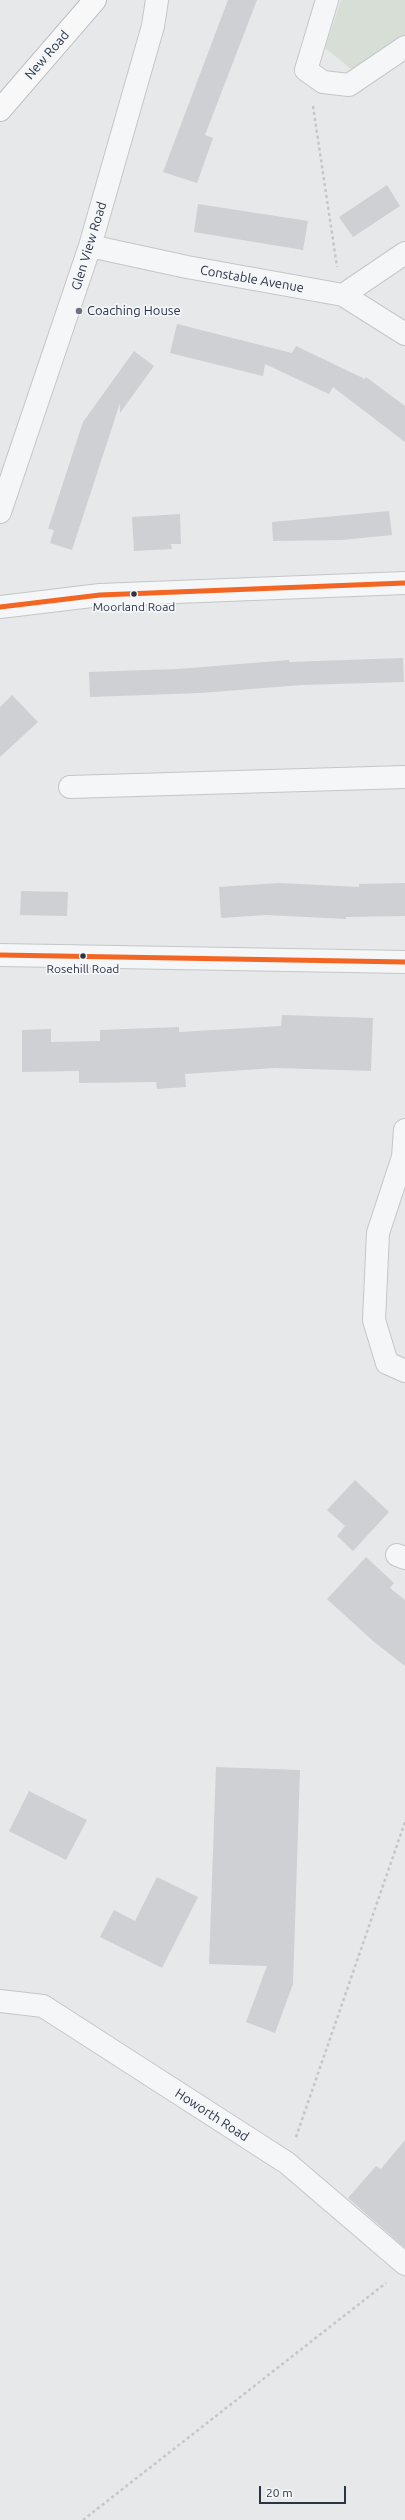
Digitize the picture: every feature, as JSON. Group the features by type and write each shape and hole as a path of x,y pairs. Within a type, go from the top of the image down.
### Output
{"highway":[{"name":"New Road","path":"0,110 95,0"}],"street":[{"name":"Glen View Road","path":"0,512 90,246 153,26 157,0"},
{"path":"327,0 306,70 323,82 349,85 405,47"},
{"name":"Constable Avenue","path":"90,246 187,267 342,295 405,334"},
{"path":"342,295 405,253"},
{"path":"0,607 100,596 405,583"},
{"path":"70,787 405,777"},
{"path":"0,955 405,962"},
{"path":"405,1130 403,1157 378,1233 374,1320 387,1363 405,1371"},
{"name":"Howorth Road","path":"0,2001 43,2006 287,2163 405,2264"}],"path":[{"path":"323,82 312,108 342,295"},
{"path":"287,2163 405,1822"},
{"path":"83,2520 386,2282"}],"shaded area":[{"path":"341,0 405,0 405,38 355,72 325,48"}],"building":[{"path":"228,0 257,0 205,135 213,138 197,183 163,172"},
{"path":"387,185 400,206 353,237 339,217"},
{"path":"198,204 308,221 303,250 194,232"},
{"path":"177,324 292,353 296,346 365,379 366,377 405,406 405,442 333,387 329,394 265,364 263,376 170,353"},
{"path":"134,351 154,366 120,413 120,403 72,550 50,543 54,530 48,529 83,422"},
{"path":"389,511 392,535 342,540 273,541 272,522"},
{"path":"180,514 181,544 171,544 172,549 134,551 132,517"},
{"path":"403,658 404,682 302,685 200,693 90,697 89,672 178,669 289,660 289,662"},
{"path":"12,695 38,722 0,757 0,707"},
{"path":"279,883 359,887 359,884 405,883 405,916 346,917 346,919 266,915 221,918 219,887"},
{"path":"21,891 68,892 67,916 20,915"},
{"path":"282,1015 373,1018 371,1071 275,1068 185,1074 186,1087 157,1089 156,1082 79,1083 79,1071 22,1072 22,1030 51,1029 51,1042 100,1041 100,1030 179,1027 179,1032 281,1026"},
{"path":"355,1480 389,1512 353,1551 337,1536 345,1526 327,1510"},
{"path":"366,1557 394,1583 390,1588 405,1600 405,1666 373,1641 327,1599"},
{"path":"216,1767 300,1770 293,1984 275,2033 246,2022 267,1966 209,1964"},
{"path":"29,1791 87,1820 66,1860 9,1831"},
{"path":"157,1877 198,1897 162,1968 100,1937 114,1910 135,1921"},
{"path":"405,2140 405,2248 348,2198 376,2166 381,2169"}],"transit line":[{"path":"0,607 100,595 405,583"},
{"path":"0,955 405,962"}],"place":[{"name":"Coaching House","path":"79,311"},
{"name":"Moorland Road","path":"134,594"},
{"name":"Rosehill Road","path":"83,956"}]}
